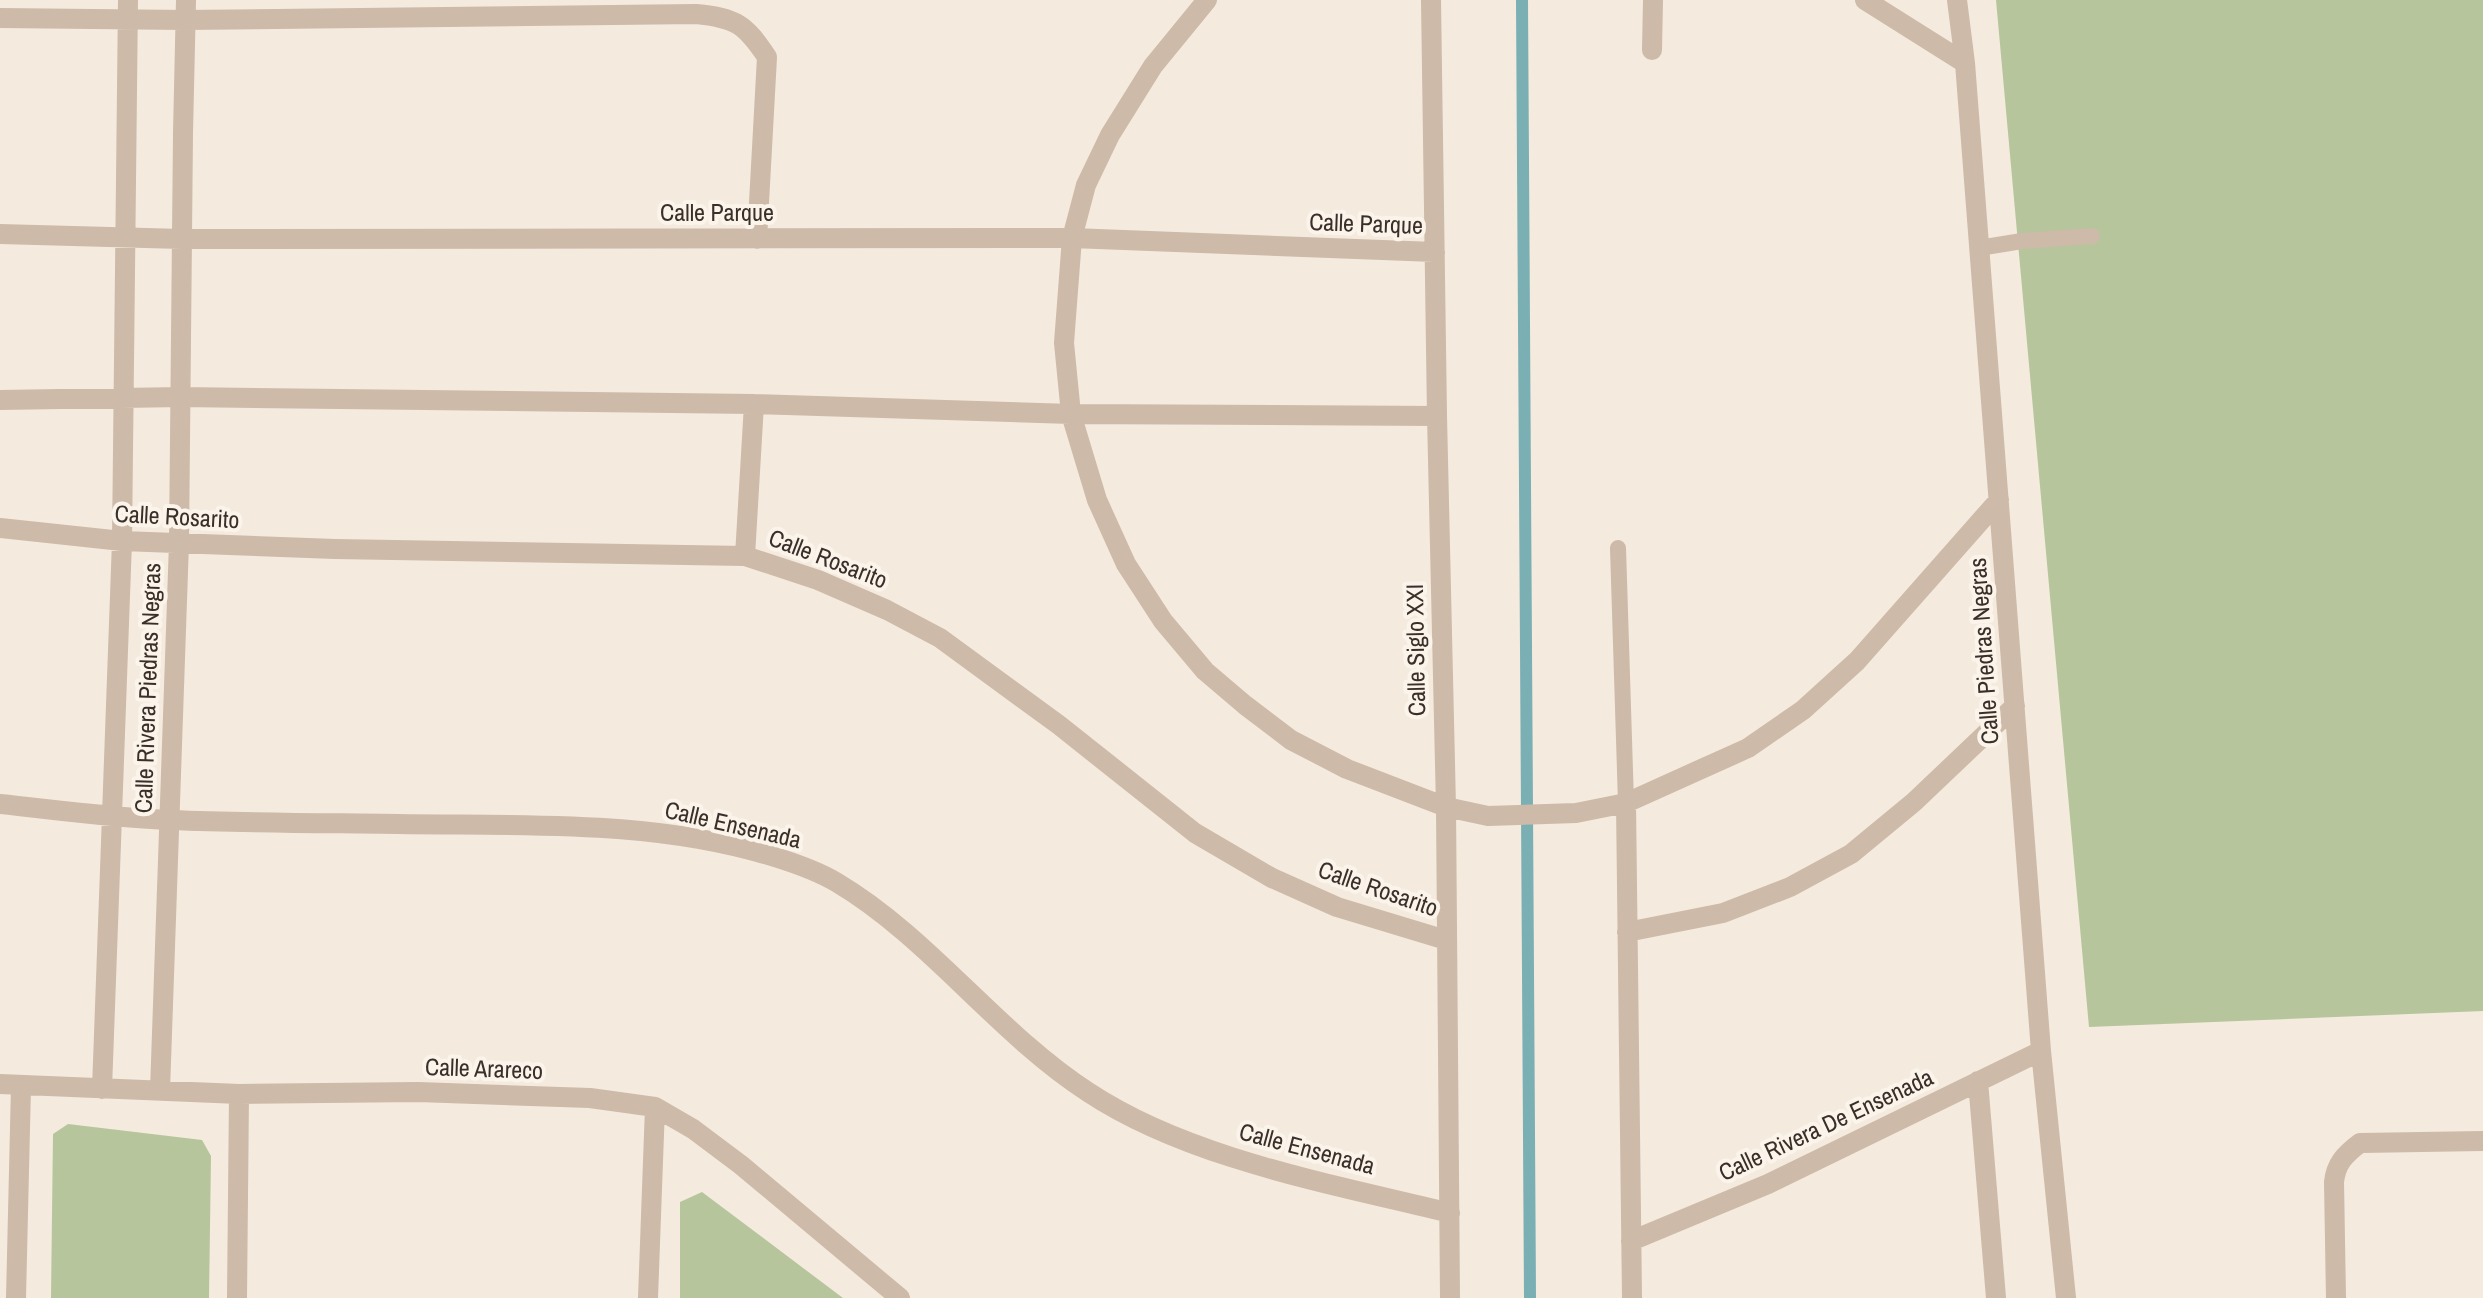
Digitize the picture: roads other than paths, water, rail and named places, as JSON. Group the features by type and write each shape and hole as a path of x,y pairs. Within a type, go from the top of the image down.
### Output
{"street":[{"path":"1207,0 1153,66 1110,135 1086,185 1072,238 1064,343 1071,414 1097,500 1126,564 1163,621 1205,671 1291,740 1347,769 1446,807 1488,816 1576,813 1626,803 1748,748 1803,710 1857,661 1999,500"},
{"name":"Calle Siglo XXI","path":"1431,0 1446,807 1450,1298"},
{"path":"1652,50 1653,0"},
{"path":"1865,0 1965,63"},
{"name":"Calle Piedras Negras","path":"1957,0 1965,63 2041,1051 2066,1298"},
{"path":"0,18 128,9 696,14 734,21 752,34 767,57 757,239"},
{"name":"Calle Rivera Piedras Negras","path":"102,1089 122,541 128,9"},
{"name":"Calle Rivera Piedras Negras","path":"160,1091 179,543 186,10"},
{"name":"Calle Parque","path":"0,234 182,239 1072,238 1435,252"},
{"path":"0,400 123,396 754,404 1071,414 1437,416"},
{"path":"745,556 754,404"},
{"name":"Calle Rosarito","path":"0,528 122,541 335,549 745,556 832,586 940,638 1059,725 1195,833 1272,878 1337,907 1446,940"},
{"path":"1627,932 1723,913 1790,887 1851,854 1914,802 2015,706"},
{"path":"1626,803 1632,1298"},
{"name":"Calle Ensenada","path":"0,804 169,820 590,827 662,833 777,858 832,879 863,899 1023,1043 1088,1093 1157,1129 1250,1163 1450,1213"},
{"name":"Calle Rivera De Ensenada","path":"1631,1241 1768,1184 2041,1051"},
{"path":"1978,1081 1996,1298"},
{"name":"Calle Arareco","path":"0,1084 239,1094 418,1092 590,1098 655,1107 693,1129 741,1165 900,1298"},
{"path":"16,1298 21,1086"},
{"path":"237,1298 239,1094"},
{"path":"648,1298 655,1107"},
{"path":"2336,1298 2334,1182 2336,1168 2346,1153 2360,1143 2483,1141"}],"lane":[{"path":"1979,248 2022,241 2092,236"},
{"path":"1618,548 1626,803"}],"waterway":[{"path":"1522,0 1530,1298"}]}
